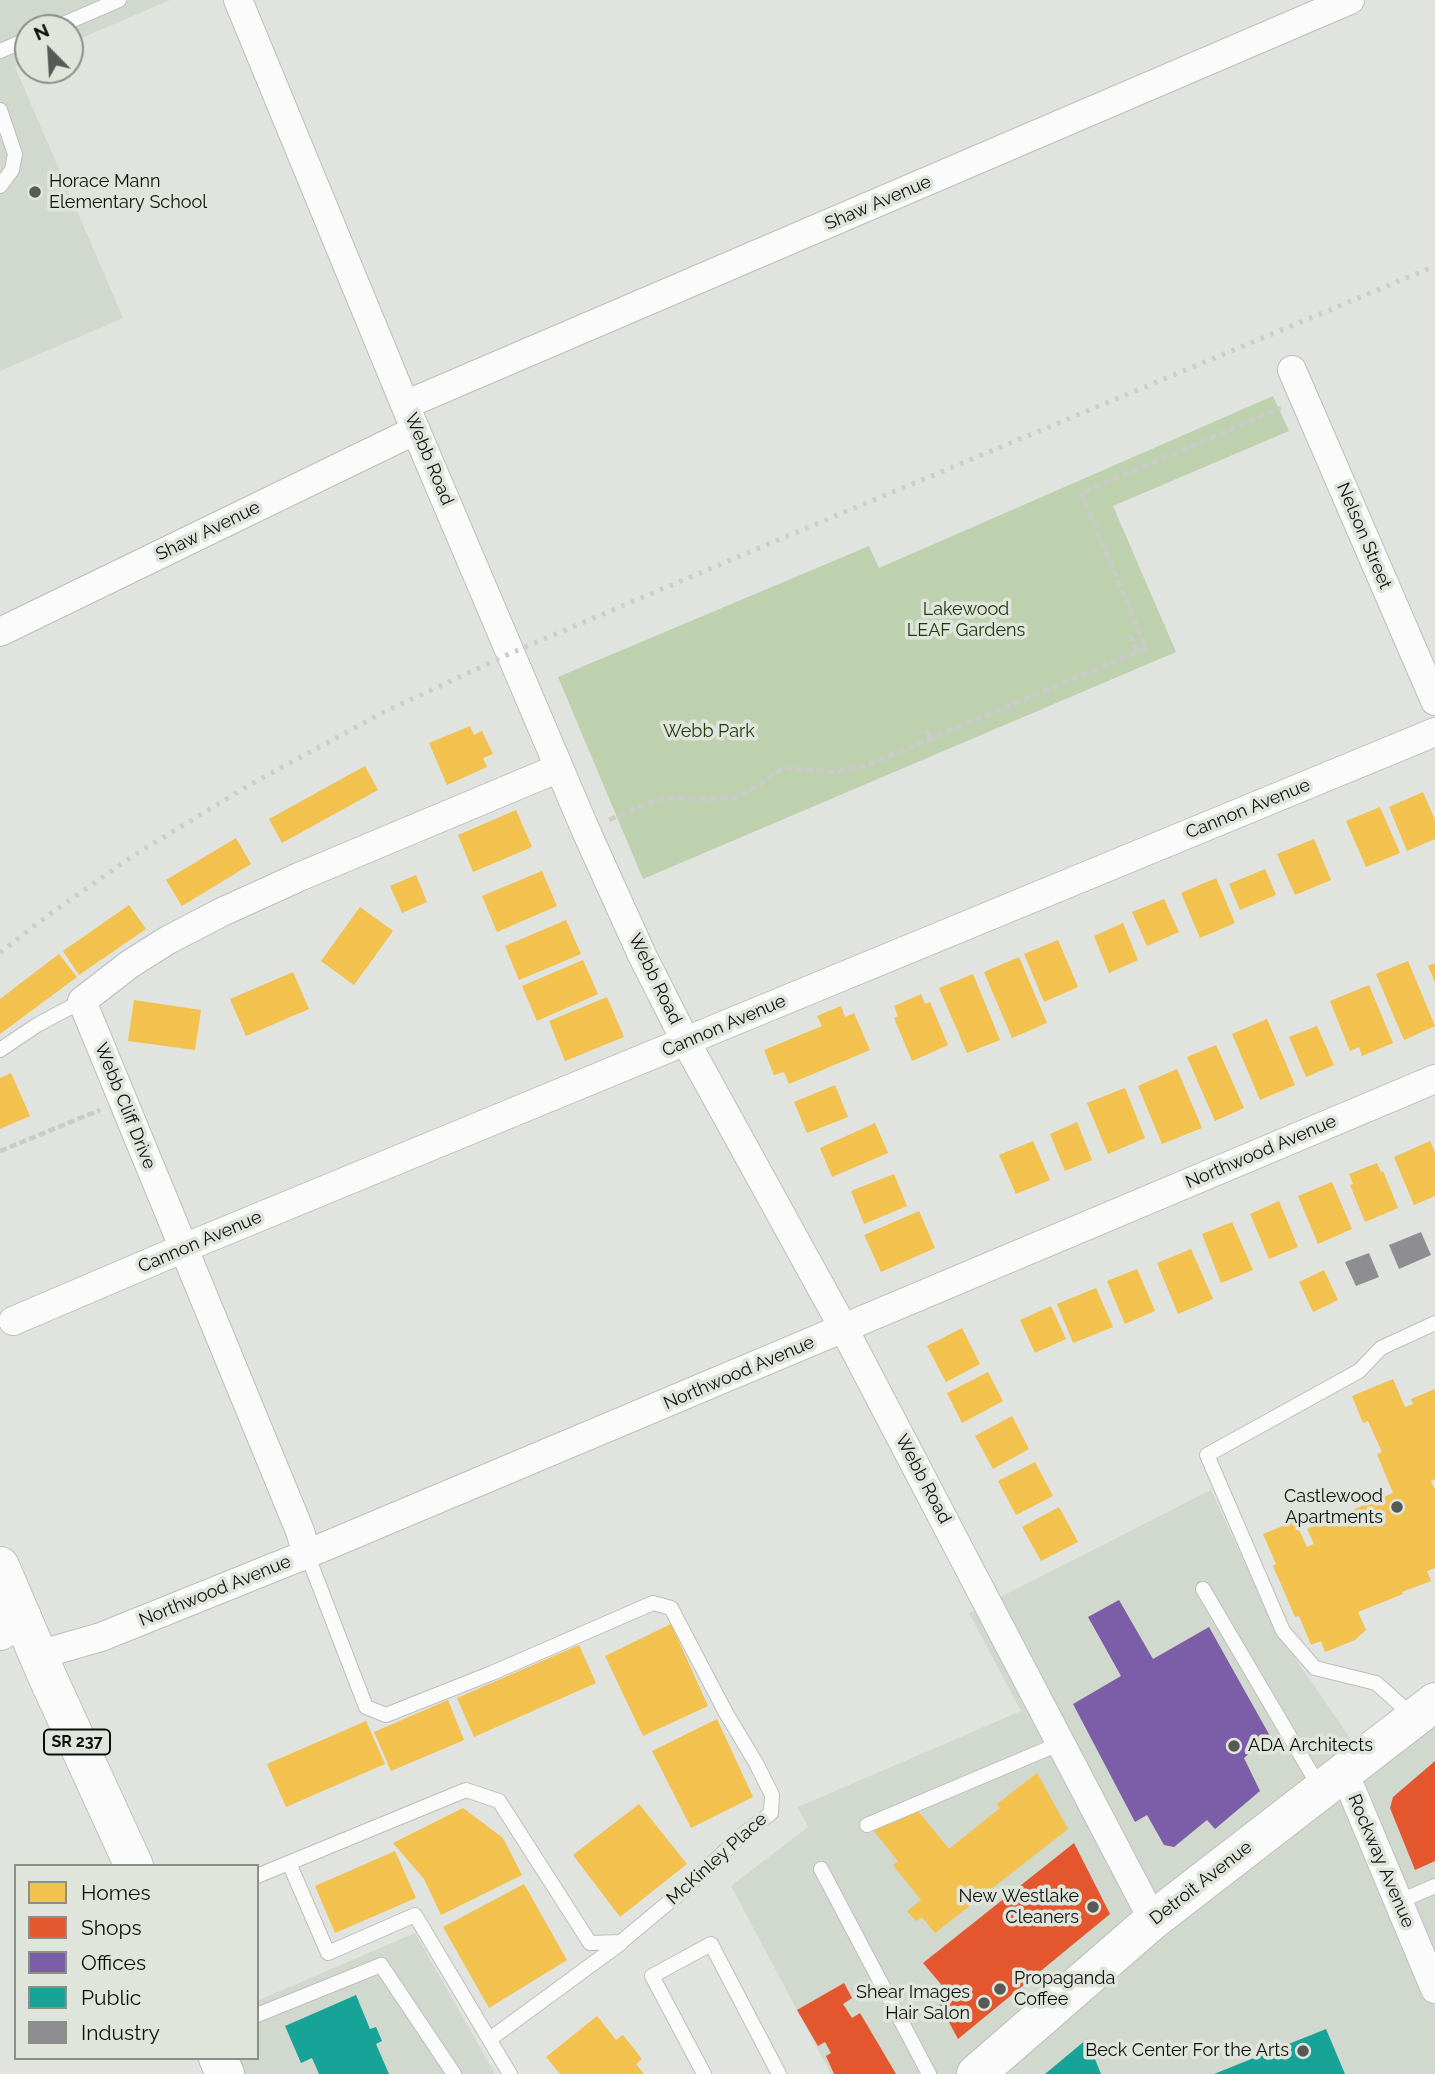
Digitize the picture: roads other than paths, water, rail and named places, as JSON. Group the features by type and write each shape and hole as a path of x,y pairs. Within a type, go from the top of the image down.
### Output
{"main road":[{"path":"0,1566 11,1624"},
{"name":"SR 237","path":"11,1624 38,1655 133,1864"},
{"name":"Detroit Avenue","path":"976,2074 1153,1920 1425,1710"}],"street":[{"name":"Shaw Avenue","path":"0,632 411,417 1350,0"},
{"name":"Webb Road","path":"242,1 411,417 586,831 642,955 686,1042 844,1329 1153,1920"},
{"name":"Nelson Street","path":"1292,370 1435,701"},
{"name":"Cannon Avenue","path":"13,1321 1435,732"},
{"path":"82,1001 130,964 222,912 559,768"},
{"name":"Webb Cliff Drive","path":"82,1001 300,1531 307,1554"},
{"name":"Northwood Avenue","path":"38,1655 102,1637 307,1554 1435,1079"},
{"name":"Rockway Avenue","path":"1332,1781 1398,1902 1433,1981"}],"lane":[{"path":"84,15 119,0"},
{"path":"0,110 15,154 12,170 0,186"},
{"path":"0,1050 37,1025 82,1001"},
{"path":"1425,1710 1376,1683 1315,1668 1283,1631 1207,1455 1359,1371 1381,1348 1435,1323"},
{"name":"Webb Cliff Drive","path":"307,1554 366,1707"},
{"path":"1203,1589 1332,1781"},
{"name":"McKinley Place","path":"366,1707 386,1715 653,1603 671,1608 772,1795 771,1813 742,1835 686,1888 621,1942 490,2039"},
{"path":"867,1825 1061,1743"},
{"path":"259,1875 466,1790 499,1801 590,1943 621,1942"},
{"path":"289,1863 328,1953 415,1914 510,2074"},
{"path":"821,1869 929,2074"},
{"path":"1398,1902 1435,1885"},
{"path":"704,2074 652,1976 711,1944 779,2074"},
{"path":"259,2014 381,1965 454,2074"}],"railway":[{"path":"0,953 131,857 251,784 382,713 511,653 1435,266"}],"place":[{"name":"Horace Mann Elementary School","path":"35,192"},
{"name":"Castlewood Apartments","path":"1397,1507"},
{"name":"ADA Architects","path":"1234,1746"},
{"name":"New Westlake Cleaners","path":"1093,1907"},
{"name":"Propaganda Coffee","path":"1000,1989"},
{"name":"Shear Images Hair Salon","path":"984,2003"},
{"name":"Beck Center For the Arts","path":"1303,2051"}],"park label":[{"name":"Lakewood LEAF Gardens","path":"966,620"},
{"name":"Webb Park","path":"709,732"}]}
